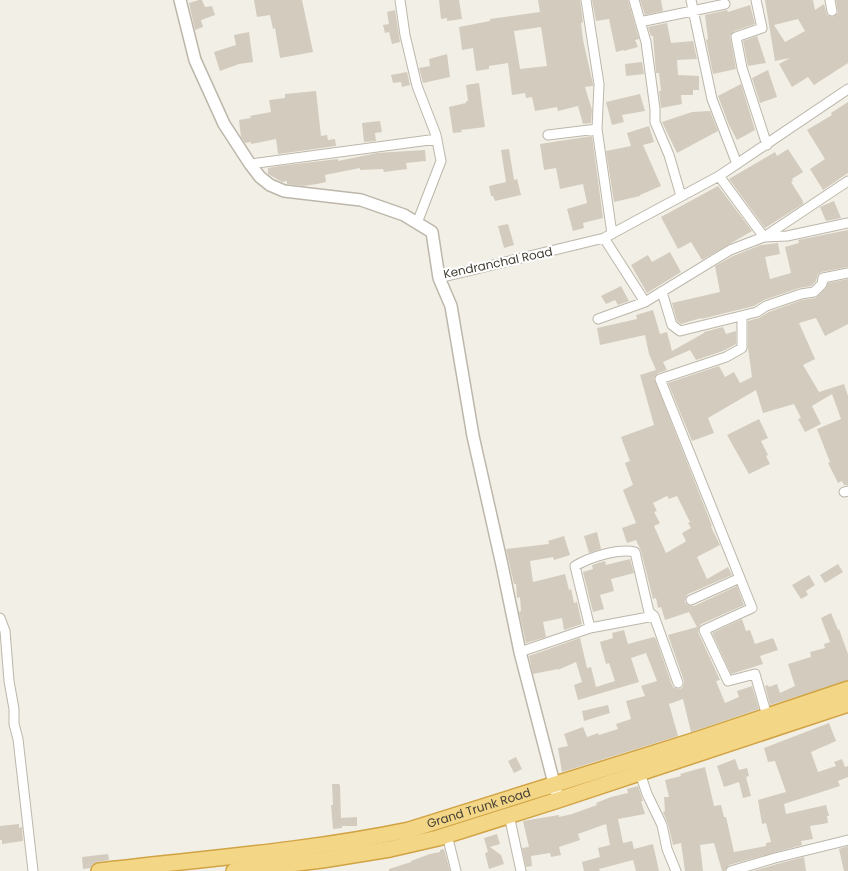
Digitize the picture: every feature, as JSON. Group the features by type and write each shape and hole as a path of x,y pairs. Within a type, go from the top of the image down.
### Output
{"highway":[{"name":"Grand Trunk Road","path":"98,871 317,846 374,838 410,830 848,689"},
{"name":"Grand Trunk Road","path":"234,871 390,849 447,835 848,704"}],"street":[{"name":"Kendranchal Road","path":"180,0 195,60 224,124 260,177 270,186 284,191 361,200 404,215 417,222 432,232 440,278 608,236 719,176 848,89"},
{"path":"400,0 405,35 418,86 437,139 441,161 417,222"},
{"path":"586,0 599,84 597,129 608,236 645,302"},
{"path":"634,0 646,42 656,109 655,122 669,155 681,196"},
{"path":"691,0 712,100 737,164"},
{"path":"756,0 762,28 736,37 742,68 767,145"},
{"path":"830,0 832,11"},
{"path":"640,22 725,4"},
{"path":"548,135 597,129"},
{"path":"250,164 437,139"},
{"path":"719,176 764,237"},
{"path":"598,319 645,302 730,250 764,237 848,181"},
{"path":"764,237 787,236 848,223"},
{"path":"662,292 672,326 680,331 757,312 766,306 801,294 814,292 822,284 823,278 848,273"},
{"path":"440,278 451,306 473,436 520,652 558,800"},
{"path":"742,316 742,348 726,357 660,379 752,608 704,630 728,682 755,674 767,716"},
{"path":"590,628 576,566 585,560 626,550 635,552 649,612 654,616 678,683"},
{"path":"691,600 740,578"},
{"path":"520,652 590,628 654,616"},
{"path":"0,618 5,631 14,724 18,739 33,871"},
{"path":"640,773 647,794 662,825 667,849 676,871"},
{"path":"509,815 521,871"},
{"path":"447,835 456,871"},
{"path":"731,871 848,840"},
{"path":"227,856 234,871"}],"building":[{"path":"202,0 205,7 212,6 215,15 201,20 203,27 195,30 189,3"},
{"path":"254,0 302,0 313,52 280,58 275,28 273,29 270,15 257,17"},
{"path":"439,0 459,0 462,19 447,21 447,18 441,19"},
{"path":"538,0 580,0 583,40 593,84 593,86 585,87 592,110 591,123 583,124 578,106 558,111 557,107 535,111 532,97 526,98 525,93 512,95 508,63 489,66 489,69 476,71 473,48 462,50 459,27 490,21 490,19 540,12","holes":["541,27 547,66 520,69 514,31"]},
{"path":"592,0 628,0 639,39 635,40 638,47 616,52 609,19 596,21"},
{"path":"640,0 661,0 663,11 645,15"},
{"path":"765,0 813,0 815,10 824,4 827,15 833,17 838,13 836,0 848,0 848,63 814,85 808,77 792,87 779,64 790,58 775,61","holes":["798,19 805,31 785,42 774,25"]},
{"path":"750,5 755,24 734,31 730,36 736,69 713,74 706,40 708,39 705,15 727,10 728,12"},
{"path":"395,10 400,42 392,44 389,32 385,33 383,25 389,24 387,12"},
{"path":"667,23 671,43 693,41 697,59 677,60 678,75 699,76 699,90 693,90 693,95 681,95 682,104 661,108 659,73 656,73 653,36 651,36 648,27"},
{"path":"249,32 253,62 239,64 220,71 214,52 236,45 234,35"},
{"path":"757,36 766,63 748,66 743,41"},
{"path":"447,54 450,77 423,83 419,68 430,66 429,59"},
{"path":"642,62 644,74 626,76 625,64"},
{"path":"768,70 777,97 760,103 752,78"},
{"path":"407,72 410,85 402,87 401,82 393,83 391,75"},
{"path":"479,83 485,127 453,133 449,107 466,103 468,101 466,85"},
{"path":"741,84 755,130 737,140 718,96"},
{"path":"316,91 321,136 327,135 328,140 335,139 336,146 278,154 276,139 251,144 251,142 245,143 241,137 239,120 271,112 269,100 285,98 285,94"},
{"path":"640,94 645,111 622,115 624,122 612,125 606,102"},
{"path":"848,102 848,173 823,190 810,169 825,159 807,130 832,115 831,113"},
{"path":"710,111 718,131 677,153 662,122 692,112"},
{"path":"380,121 382,132 375,133 376,141 364,142 362,123"},
{"path":"649,126 654,142 643,145 661,186 640,196 614,202 606,151 631,146 627,133"},
{"path":"592,136 603,218 583,223 584,228 573,231 567,209 587,203 583,184 560,189 556,168 544,170 540,144"},
{"path":"509,149 514,180 517,179 521,195 495,201 493,196 491,196 489,186 506,182 501,150"},
{"path":"788,149 803,172 792,179 793,181 791,182 803,204 765,228 729,179 775,152 777,156"},
{"path":"425,150 426,161 406,163 407,169 384,172 383,169 360,170 360,168 325,175 326,182 317,184 303,186 287,184 287,181 282,182 268,174 268,168 279,166 338,159 338,161 377,153"},
{"path":"718,186 752,231 702,260 691,242 678,249 661,217"},
{"path":"834,201 841,218 826,221 820,207"},
{"path":"508,224 514,245 504,248 498,226"},
{"path":"848,230 848,267 821,272 811,286 799,288 764,300 754,306 681,324 677,321 672,303 720,292 715,266 733,256 761,245 778,243 780,254 765,257 770,279 791,273 785,247 799,243 798,240"},
{"path":"670,252 681,272 647,293 631,265 648,255 652,262"},
{"path":"848,279 848,324 825,336 816,318 799,323 815,359 803,365 819,392 844,384 848,396 848,485 844,485 842,481 838,483 828,463 830,462 817,429 841,419 832,394 812,406 821,424 805,432 798,419 801,418 794,404 763,413 756,390 708,418 714,433 692,441 668,383 719,366 725,377 734,372 740,383 752,377 748,348 748,321 802,300 816,298 826,288 828,283"},
{"path":"621,286 629,301 618,305 615,300 606,304 601,296"},
{"path":"653,310 660,334 667,332 672,351 704,332 723,327 726,334 736,331 736,344 723,351 696,360 690,350 663,362 667,370 658,373 654,378 711,527 720,545 697,557 707,579 728,567 732,575 688,594 685,602 688,605 694,606 737,586 744,605 701,624 698,632 720,680 716,681 725,703 739,697 737,691 752,686 759,709 691,732 683,699 669,704 678,736 562,772 558,748 568,746 564,734 583,727 587,737 618,729 616,724 631,719 626,701 645,696 641,686 657,681 646,653 631,658 639,682 578,700 574,685 582,682 576,662 558,670 533,674 529,656 580,638 587,668 591,667 596,687 615,681 609,663 606,664 600,642 613,638 612,633 624,630 628,644 654,637 656,639 672,685 674,688 680,689 683,687 684,681 668,635 697,627 689,612 665,620 661,607 658,608 656,598 653,599 641,551 636,540 627,543 622,528 636,523 623,490 633,485 625,463 630,461 621,437 654,425 640,375 656,370 649,354 645,335 600,345 597,328 637,319 636,315","holes":["667,496 669,499 677,496 691,528 682,533 686,541 666,553 654,526 660,523 654,512 657,511 653,503"]},
{"path":"759,419 768,438 761,441 770,464 749,474 727,435"},
{"path":"597,532 601,549 589,553 584,536"},
{"path":"564,536 570,555 554,560 553,557 530,561 533,582 565,574 574,603 577,602 582,624 564,630 562,618 543,622 546,637 526,643 519,612 521,611 520,597 517,598 516,584 514,584 506,549 549,544 548,541"},
{"path":"630,559 634,573 611,579 614,591 600,595 604,609 593,612 583,572 593,569 592,565 605,561 606,565"},
{"path":"838,564 843,572 825,583 820,575"},
{"path":"809,575 815,585 806,591 808,595 801,599 792,585"},
{"path":"831,613 848,654 848,680 770,705 765,686 768,685 769,687 777,684 780,693 795,686 788,664 811,657 810,652 825,648 824,644 830,642 821,618"},
{"path":"742,619 746,631 750,630 755,644 773,638 778,650 760,656 763,664 731,674 712,633"},
{"path":"608,705 610,713 584,721 582,711"},
{"path":"829,723 836,741 811,752 818,772 836,766 834,762 842,759 845,767 848,766 848,777 838,781 840,786 784,804 786,814 826,805 829,816 827,816 828,823 810,826 813,839 801,841 802,845 729,865 725,871 722,871 714,843 700,845 703,871 685,871 681,843 673,845 663,812 665,811 664,797 669,797 665,780 705,767 714,806 721,805 724,817 726,817 734,852 766,846 766,843 771,842 766,823 762,824 758,800 786,792 775,761 768,762 764,748"},
{"path":"516,757 522,769 514,773 508,761"},
{"path":"735,759 739,770 747,768 749,776 746,777 751,796 743,798 739,782 724,787 717,766"},
{"path":"332,784 339,784 340,786 341,818 357,817 357,826 342,826 342,828 333,829"},
{"path":"638,786 645,814 618,819 623,843 632,841 634,849 653,844 659,871 636,871 633,860 599,869 600,871 584,871 582,862 600,857 598,848 610,845 606,824 578,834 580,840 559,847 561,855 551,857 550,853 531,856 532,866 526,867 522,848 529,847 523,821 572,814 597,805 596,803 611,797 628,793 627,789"},
{"path":"19,824 19,828 22,827 23,841 2,844 2,840 0,840 0,826"},
{"path":"497,834 500,844 490,847 501,855 504,864 489,869 485,853 488,852 484,838"},
{"path":"848,846 848,871 844,871 839,849"},
{"path":"444,849 450,871 389,871 389,869"},
{"path":"108,854 109,860 97,862 90,868 83,869 82,857"},
{"path":"804,857 806,871 753,871 777,864"}]}
